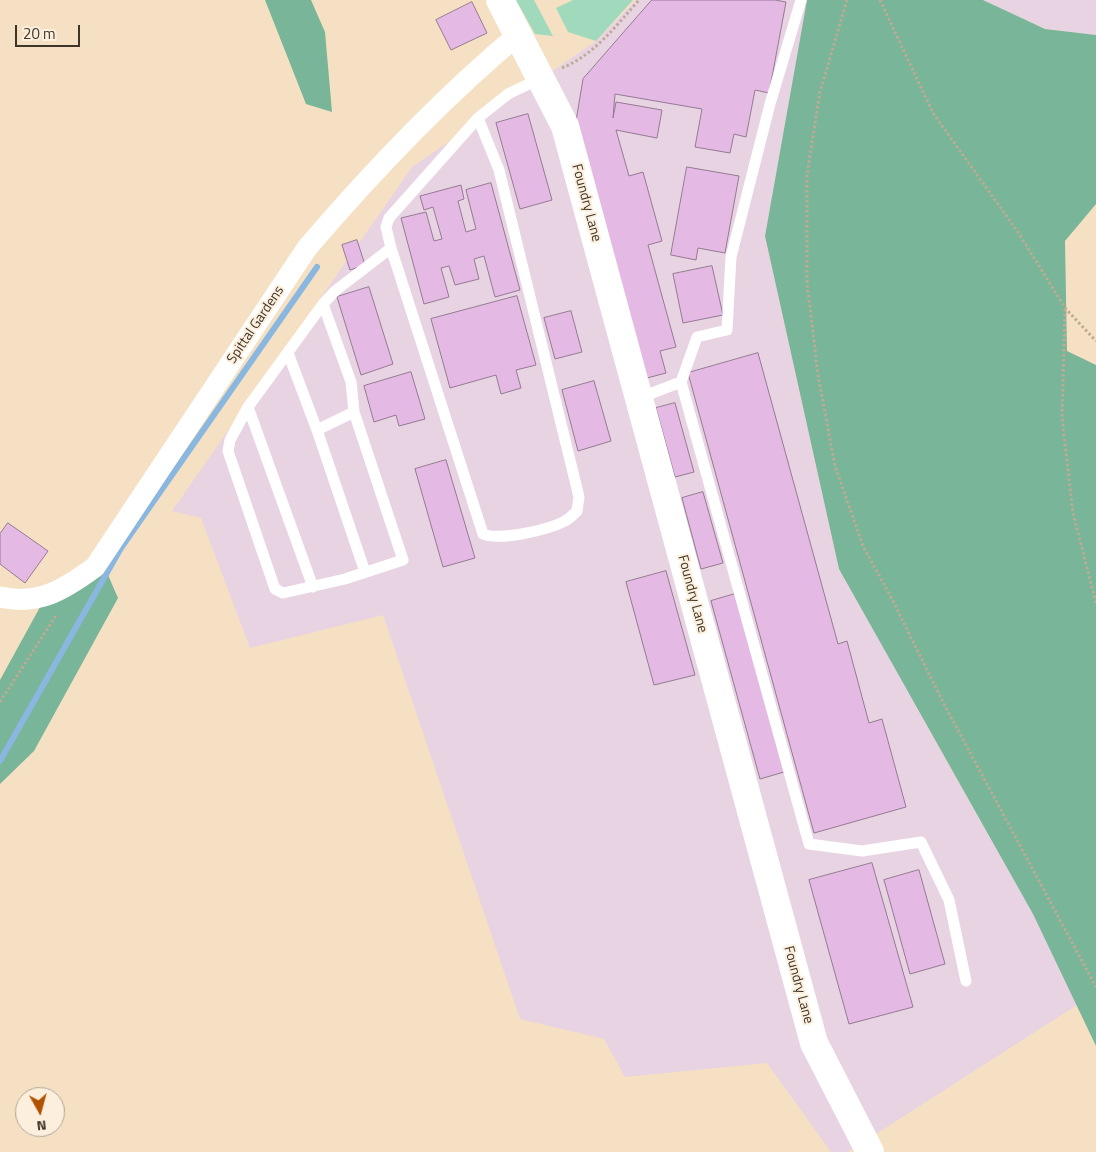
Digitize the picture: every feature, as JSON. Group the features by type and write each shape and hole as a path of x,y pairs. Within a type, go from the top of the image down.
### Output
{"street":[{"name":"Foundry Lane","path":"500,0 542,77 565,126 814,1043 870,1152"},
{"name":"Spittal Gardens","path":"0,597 9,599 37,598 65,589 95,567 307,248 344,205 470,74 518,34"}],"lane":[{"path":"801,0 770,104 731,257 727,330 697,337 681,382 809,844 862,851 921,842 948,900 966,981"},
{"path":"478,118 499,170 579,497 577,512 565,521 516,535 491,537 483,534 391,248 386,227 389,218 478,118 508,94 542,77"},
{"path":"323,304 351,382 354,412 403,560 283,593 275,589 228,451 230,440 248,407 323,304 335,291 391,248"},
{"path":"288,353 317,430 365,572"},
{"path":"639,398 681,382"},
{"path":"248,407 313,586"},
{"path":"317,430 354,412"}],"path":[{"path":"542,77 578,62 596,48 639,0"},
{"path":"847,0 820,92 808,174 807,282 818,375 835,466 863,546 890,595 944,704 1096,987"},
{"path":"880,0 932,113 1020,235 1065,308 1096,341"},
{"path":"1065,308 1062,417 1073,513 1096,603"},
{"path":"0,702 66,600 65,589"}],"shaded area":[{"path":"636,0 807,0 765,236 839,569 1033,914 1077,1005 848,1152 831,1152 767,1063 625,1077 604,1039 520,1019 383,615 250,648 201,518 172,511 412,167 596,41"},
{"path":"983,0 1096,0 1096,35 1045,29"}],"green space":[{"path":"265,0 311,0 325,32 332,112 306,104"},
{"path":"516,0 534,0 553,36 535,34"},
{"path":"573,0 633,0 596,41 568,32 556,8"},
{"path":"807,0 983,0 1045,29 1096,35 1096,204 1065,241 1067,351 1096,365 1096,1046 1033,914 839,569 765,236"},
{"path":"105,568 118,598 34,751 0,784 0,680 51,587"}],"building":[{"path":"652,0 775,0 786,2 769,93 755,90 746,137 734,134 730,153 695,147 702,109 615,94 613,118 616,102 662,110 657,138 616,130 629,176 643,172 662,241 648,245 676,347 660,351 666,373 647,378 576,121 583,79"},
{"path":"472,2 487,33 451,50 436,20"},
{"path":"528,114 552,200 520,209 496,123"},
{"path":"687,167 739,176 725,253 698,248 696,260 671,255"},
{"path":"491,183 520,290 495,297 484,256 474,259 479,279 455,285 449,266 441,268 449,297 424,304 401,218 426,212 434,241 442,239 433,207 424,210 420,196 461,185 464,199 458,201 466,232 476,229 466,190"},
{"path":"357,240 365,265 350,270 342,245"},
{"path":"712,266 723,315 683,323 673,274"},
{"path":"369,287 393,364 361,375 337,297"},
{"path":"517,296 536,365 516,370 521,388 501,394 496,375 450,388 431,319"},
{"path":"571,311 582,352 555,359 544,318"},
{"path":"758,353 838,644 847,641 869,723 882,719 906,807 814,833 688,373"},
{"path":"411,372 425,419 399,426 396,415 374,422 364,386"},
{"path":"594,381 611,441 578,451 562,390"},
{"path":"675,403 694,472 675,477 656,408"},
{"path":"446,460 475,558 443,567 415,469"},
{"path":"703,492 723,563 701,569 682,498"},
{"path":"8,523 48,551 25,583 0,564 0,534"},
{"path":"666,571 695,675 654,685 626,582"},
{"path":"735,594 784,772 760,779 711,601"},
{"path":"872,863 913,1007 849,1024 809,880"},
{"path":"919,870 945,964 910,974 884,880"}],"waterway":[{"path":"0,761 121,548 317,267"}]}
